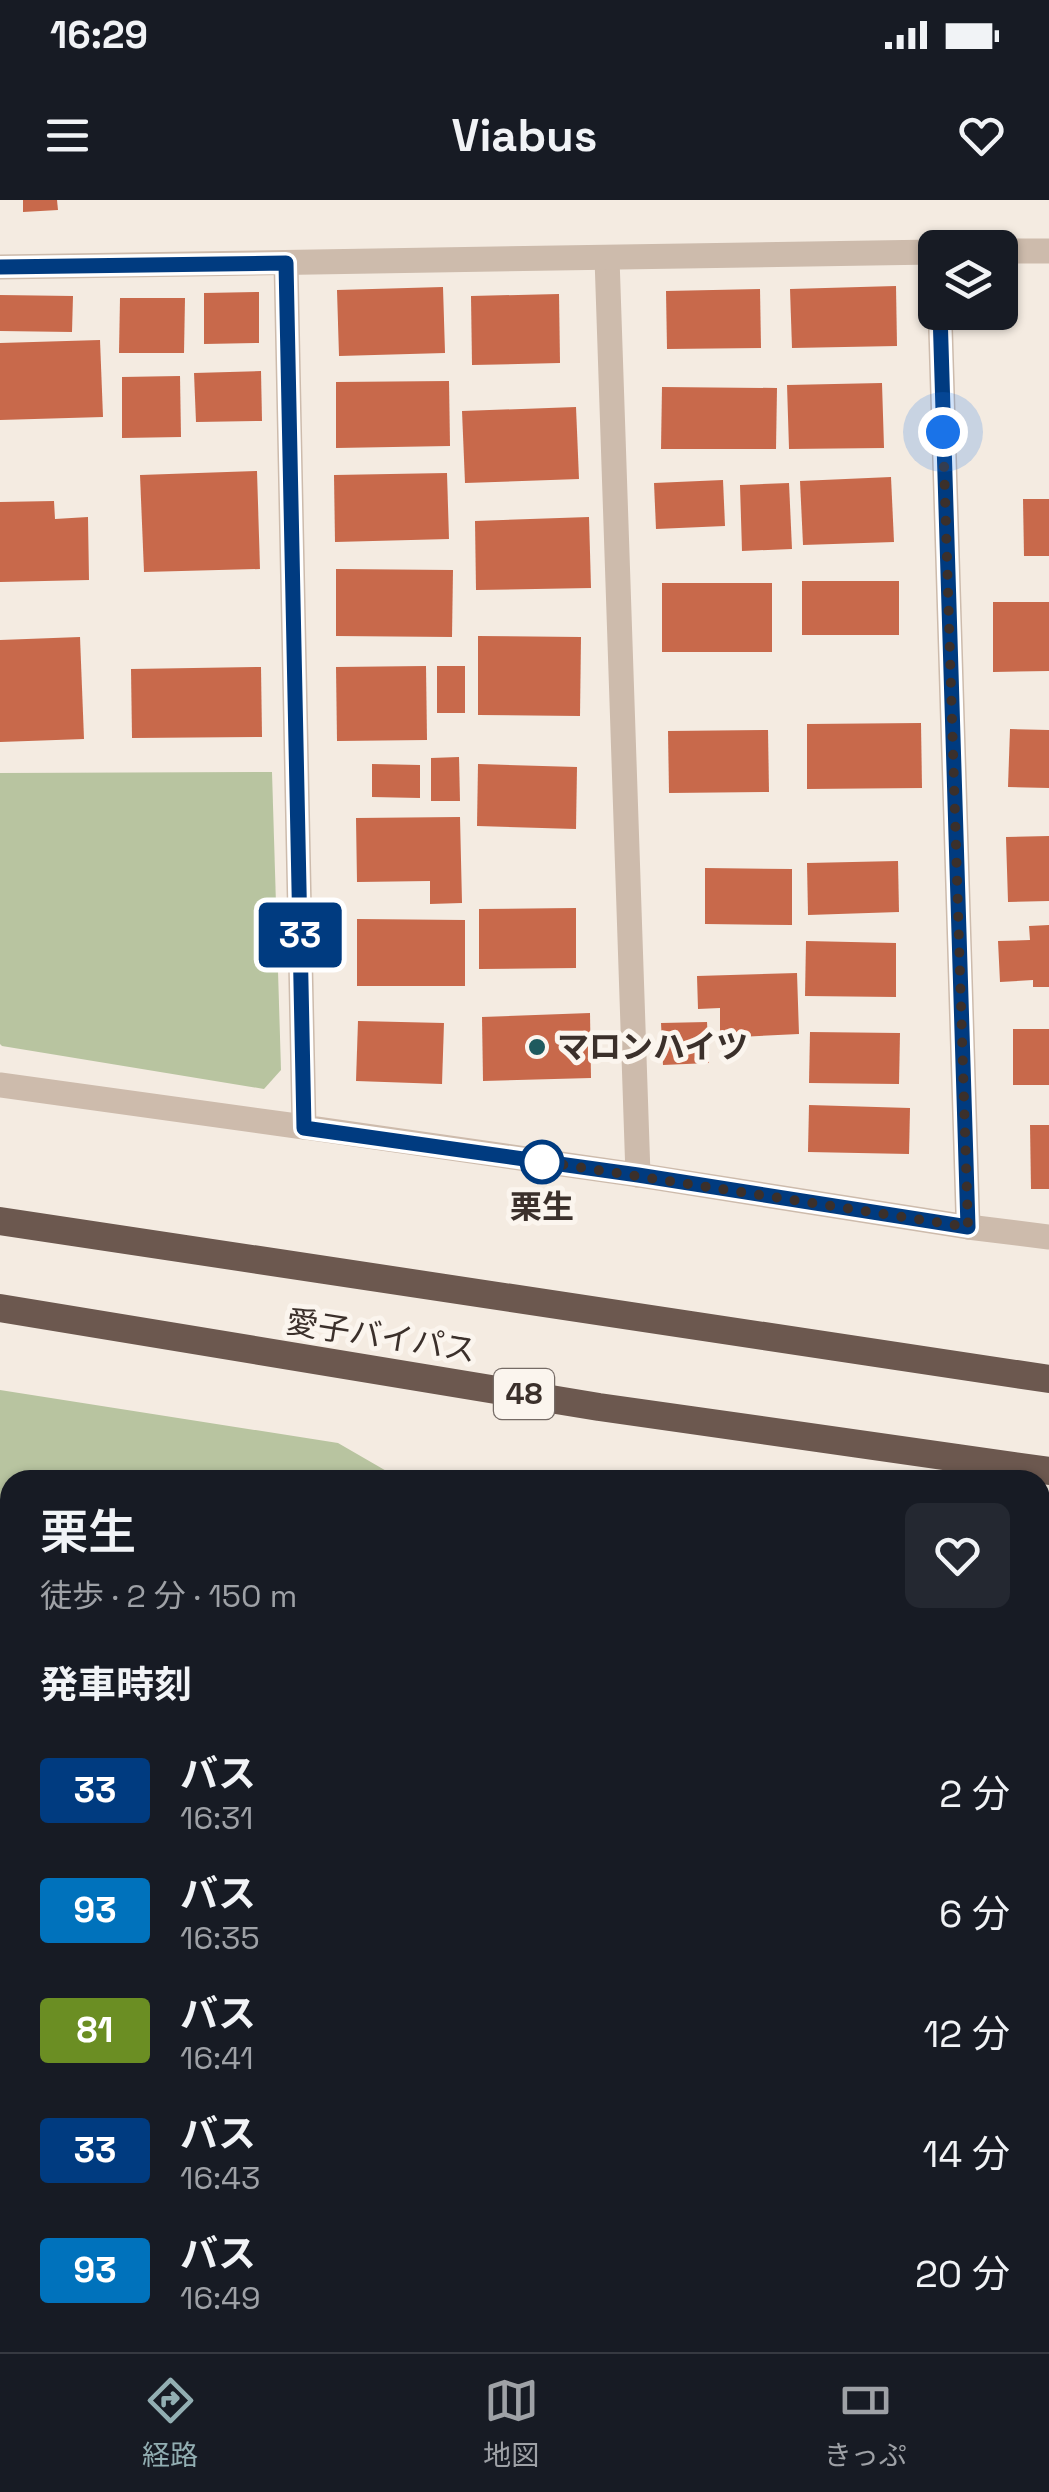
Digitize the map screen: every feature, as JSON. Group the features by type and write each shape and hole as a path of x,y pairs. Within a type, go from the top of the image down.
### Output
{"highway":[{"name":"愛子バイパス","path":"0,1221 1049,1379"},
{"name":"愛子バイパス","path":"0,1308 598,1407 1035,1470"}],"street":[{"path":"1018,251 1049,250"},
{"path":"0,267 918,252"},
{"path":"607,258 638,1175"},
{"path":"286,263 304,1128"},
{"path":"941,330 968,1227"},
{"path":"0,1085 1049,1237"}],"green space":[{"path":"272,772 281,1070 264,1089 2,1046 0,773"},
{"path":"0,1390 338,1443 385,1470 0,1470"}],"building":[{"path":"23,200 57,200 58,210 23,212"},
{"path":"896,286 897,346 792,348 790,289"},
{"path":"443,287 445,353 339,356 337,290"},
{"path":"760,289 761,348 667,349 666,291"},
{"path":"259,292 259,343 204,344 204,293"},
{"path":"559,294 560,363 472,365 471,296"},
{"path":"0,295 73,296 72,332 0,331"},
{"path":"120,298 185,298 184,353 119,353"},
{"path":"100,340 103,417 0,420 0,343"},
{"path":"261,371 262,421 196,422 194,373"},
{"path":"180,376 181,437 122,438 122,377"},
{"path":"449,381 450,446 336,448 336,382"},
{"path":"882,383 884,448 789,449 787,385"},
{"path":"662,387 777,388 776,449 661,449"},
{"path":"576,407 579,479 465,483 462,411"},
{"path":"257,471 260,569 144,572 140,475"},
{"path":"447,473 449,539 335,542 334,475"},
{"path":"891,477 894,542 803,545 800,481"},
{"path":"723,480 725,526 656,529 654,483"},
{"path":"789,483 792,549 742,551 740,485"},
{"path":"1023,499 1049,499 1049,556 1024,556"},
{"path":"54,501 55,519 88,517 89,580 0,582 0,502"},
{"path":"589,517 591,588 476,590 475,521"},
{"path":"336,569 453,570 452,637 336,636"},
{"path":"802,581 899,581 899,635 802,635"},
{"path":"662,583 772,583 772,652 662,652"},
{"path":"993,602 1049,602 1049,671 993,672"},
{"path":"478,636 581,637 580,716 478,715"},
{"path":"80,637 84,739 0,742 0,640"},
{"path":"426,666 427,740 337,741 336,667"},
{"path":"437,666 465,666 465,713 437,713"},
{"path":"261,667 262,737 132,738 131,669"},
{"path":"921,723 922,788 807,789 807,724"},
{"path":"1010,729 1049,730 1049,788 1008,787"},
{"path":"768,730 769,792 669,793 668,731"},
{"path":"459,757 460,801 431,801 431,758"},
{"path":"372,764 420,765 420,798 372,797"},
{"path":"478,764 577,767 576,829 477,826"},
{"path":"460,817 462,903 430,904 430,881 357,882 356,818"},
{"path":"1049,836 1049,901 1008,902 1006,837"},
{"path":"898,861 899,912 808,915 807,863"},
{"path":"705,868 792,869 792,925 705,924"},
{"path":"576,908 576,968 479,969 479,909"},
{"path":"357,919 465,920 465,986 357,986"},
{"path":"1049,925 1049,987 1033,987 1033,980 1000,982 998,941 1030,940 1029,926"},
{"path":"806,941 896,943 896,997 805,996"},
{"path":"797,973 799,1034 720,1038 720,1008 698,1009 697,976"},
{"name":"マロンハイツ","path":"590,1013 591,1078 483,1081 482,1017"},
{"path":"358,1021 444,1023 442,1084 356,1081"},
{"path":"707,1022 709,1063 663,1065 661,1023"},
{"path":"1013,1029 1049,1029 1049,1085 1013,1085"},
{"path":"810,1032 900,1033 899,1084 809,1083"},
{"path":"809,1105 910,1108 909,1154 808,1152"},
{"path":"1030,1125 1049,1125 1049,1189 1031,1189"}],"bus line":[{"name":"33","path":"0,267 286,263 304,1128 968,1227 941,330"}],"place":[{"name":"マロンハイツ","path":"537,1047"},
{"name":"栗生","path":"542,1162"}],"route":[{"path":"542,1162 526,1159 968,1227 943,432"}]}
